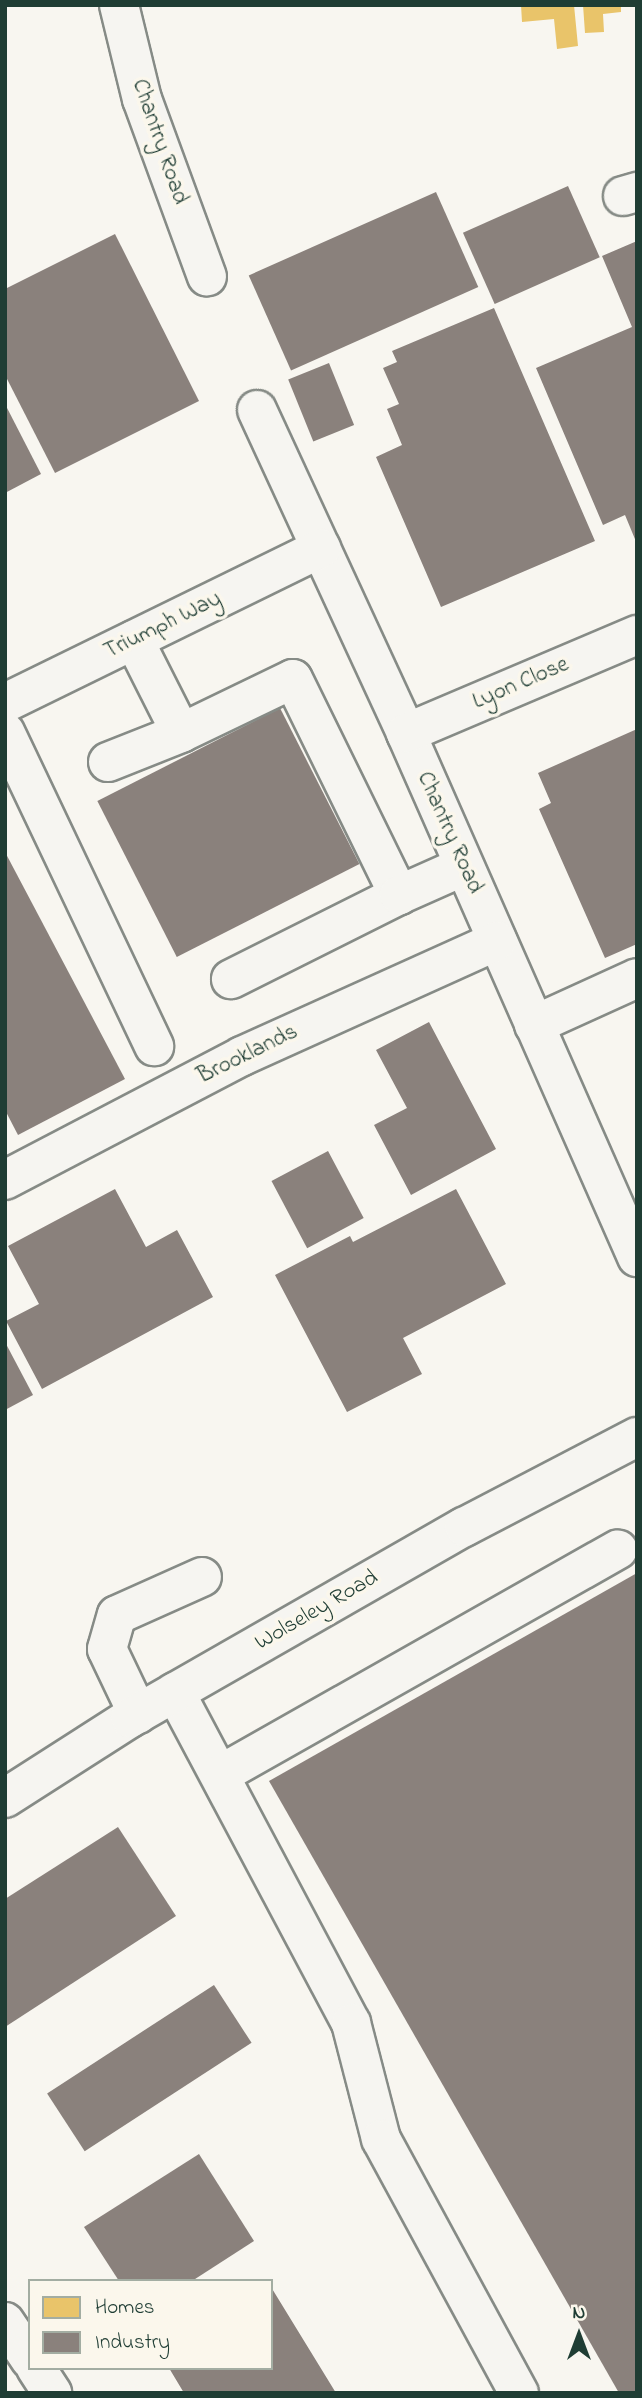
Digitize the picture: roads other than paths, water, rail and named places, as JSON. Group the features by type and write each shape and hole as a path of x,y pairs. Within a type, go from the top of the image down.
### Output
{"street":[{"name":"Chantry Road","path":"119,5 142,99 207,277"},
{"name":"Chantry Road","path":"257,410 406,733 637,1257"},
{"name":"Triumph Way","path":"5,704 321,548"},
{"name":"Lyon Close","path":"406,733 637,635"},
{"path":"134,640 181,733"},
{"path":"108,761 181,733 293,679 399,895"},
{"path":"5,732 18,794 153,1046"},
{"path":"231,979 399,895 464,866"},
{"name":"Brooklands","path":"5,1180 242,1056 496,941"},
{"path":"534,1025 637,978"},
{"name":"Wolseley Road","path":"5,1798 175,1692 464,1527 637,1437"},
{"path":"221,1774 618,1549"},
{"path":"138,1714 107,1649 117,1615 202,1577"},
{"path":"175,1692 221,1774 351,2024 386,2150 519,2393"},
{"path":"34,2370 52,2393"}]}
